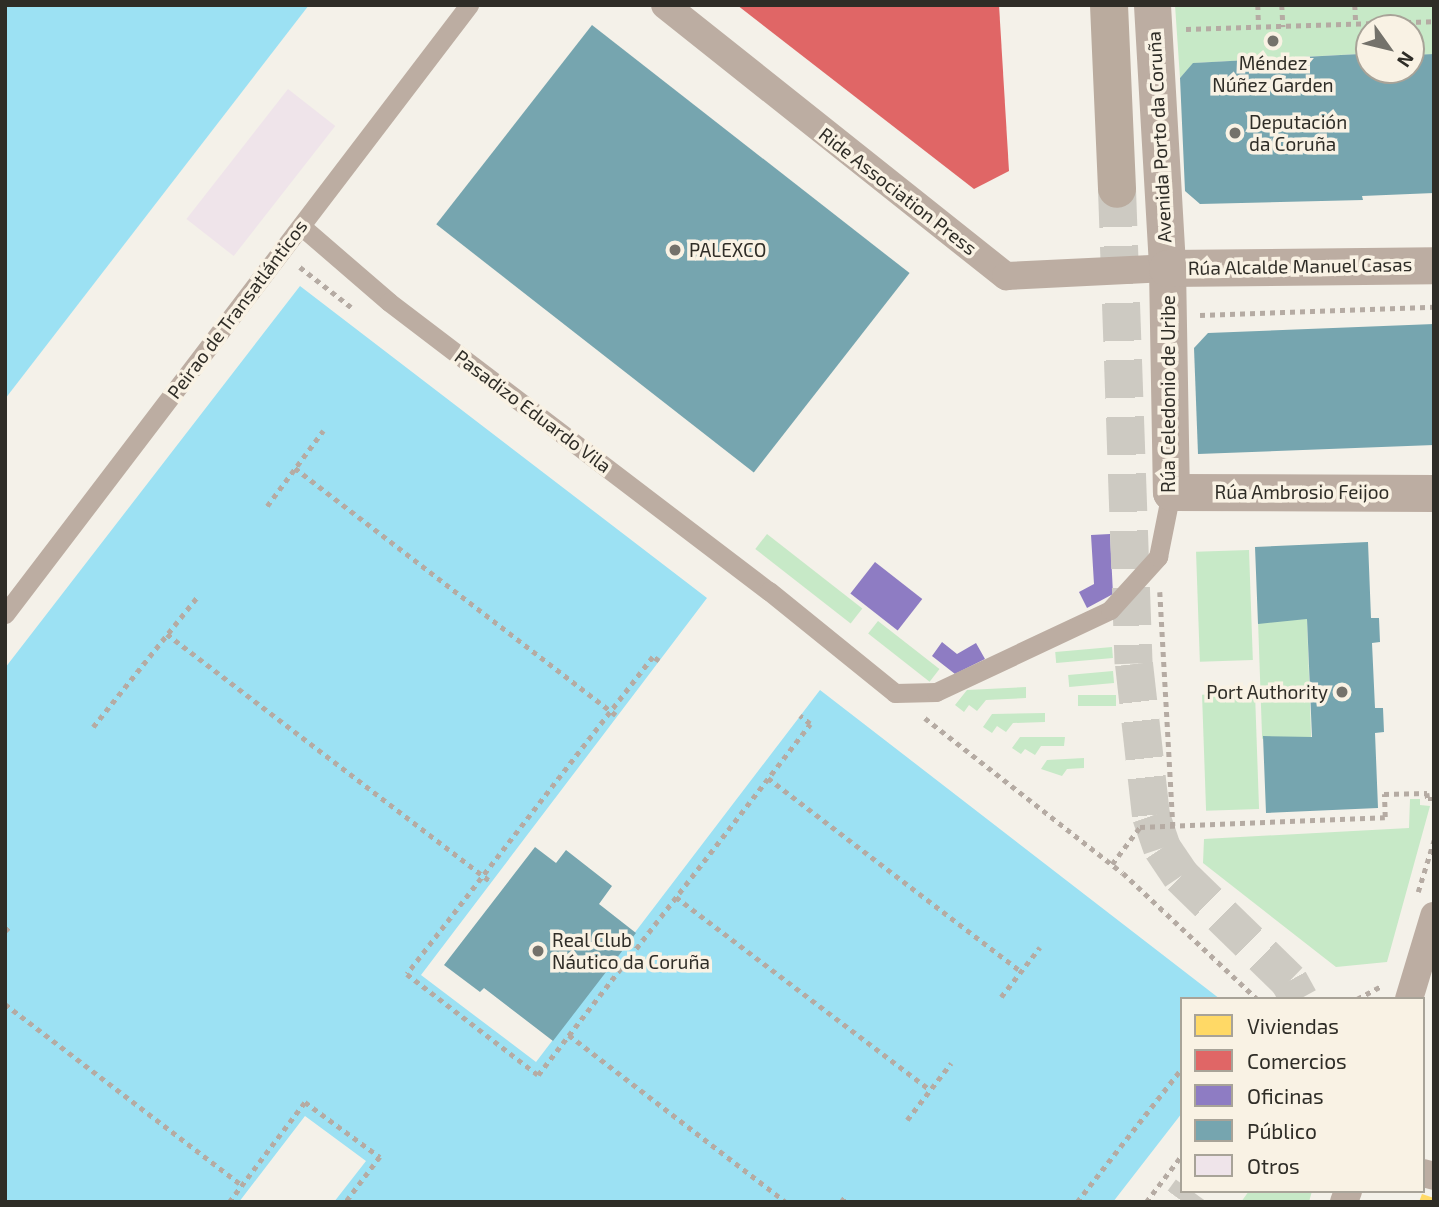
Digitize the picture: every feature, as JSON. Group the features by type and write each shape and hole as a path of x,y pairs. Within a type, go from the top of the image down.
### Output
{"main road":[{"path":"1109,5 1117,189"}],"street":[{"name":"Ride Association Press","path":"664,5 1006,276 1167,268"},
{"name":"Avenida Porto da Coruña","path":"1164,17 1167,268"},
{"name":"Rúa Alcalde Manuel Casas","path":"1167,268 1434,265"},
{"name":"Rúa Celedonio de Uribe","path":"1167,268 1171,492"},
{"name":"Rúa Ambrosio Feijoo","path":"1171,492 1434,493"},
{"path":"1410,997 1427,962 1425,908"}],"lane":[{"name":"Peirao de Transatlánticos","path":"5,614 469,5"},
{"name":"Pasadizo Eduardo Vila","path":"301,226 389,302 769,591 895,693"},
{"name":"Rúa Celedonio de Uribe","path":"1158,557 1171,492"},
{"path":"895,693 936,692 1110,610 1158,557"}],"path":[{"path":"1258,5 1259,27"},
{"path":"1282,5 1283,27"},
{"path":"1164,17 1259,27 1355,24"},
{"path":"280,252 362,314"},
{"path":"1192,315 1434,307"},
{"path":"267,506 323,431"},
{"path":"295,468 616,715"},
{"path":"1158,557 1172,826"},
{"path":"93,727 197,597"},
{"path":"167,634 490,881"},
{"path":"659,661 653,657 407,974 538,1075 810,724 800,716"},
{"path":"895,693 1112,864 1256,997"},
{"path":"768,778 1020,971"},
{"path":"1112,864 1140,827 1385,817 1384,794 1427,793 1428,799 1434,799"},
{"path":"1425,908 1434,839"},
{"path":"676,897 930,1090"},
{"path":"5,931 10,926"},
{"path":"1001,997 1040,947"},
{"path":"5,1004 242,1185"},
{"path":"569,1035 786,1202"},
{"path":"906,1119 951,1063"},
{"path":"1077,1202 1180,1071"},
{"path":"229,1202 306,1102 380,1157 346,1202"},
{"path":"1146,1202 1180,1158"},
{"path":"841,1202 846,1195"}],"green space":[{"name":"Méndez Núñez Garden","path":"1175,5 1434,5 1434,54 1425,54 1425,14 1355,14 1355,54 1194,63 1180,78"},
{"path":"767,534 862,608 851,623 755,549"},
{"path":"1249,550 1253,660 1200,662 1196,552"},
{"path":"1307,619 1311,737 1262,739 1258,621"},
{"path":"878,621 939,669 930,682 868,634"},
{"path":"1112,647 1113,658 1056,663 1055,652"},
{"path":"1113,671 1114,683 1069,687 1068,675"},
{"path":"1026,687 1026,698 986,700 977,711 969,705 964,712 955,705 967,690"},
{"path":"1255,693 1259,809 1206,811 1202,695"},
{"path":"1078,695 1116,695 1116,706 1078,706"},
{"path":"1045,713 1045,722 1013,723 1006,732 997,726 992,733 983,727 992,714"},
{"path":"1020,737 1065,737 1064,746 1041,746 1035,755 1025,749 1021,754 1012,748"},
{"path":"1084,758 1084,768 1067,769 1062,776 1041,769 1047,760"},
{"path":"1410,799 1420,799 1420,805 1430,806 1387,962 1336,967 1203,863 1204,839 1409,828"},
{"path":"1248,1193 1311,1193 1309,1202 1241,1202"}],"water":[{"path":"5,5 309,5 5,399"},
{"path":"300,286 707,598 421,975 536,1062 820,690 1217,997 1180,997 1180,1116 1113,1202 334,1202 366,1161 305,1116 239,1202 5,1202 5,668"}],"building: Viviendas":[{"path":"1422,1194 1434,1198 1434,1202 1419,1202"}],"building: Comercios":[{"path":"737,5 999,5 1009,171 974,189"}],"building: Oficinas":[{"path":"1110,534 1113,594 1087,608 1079,592 1094,584 1091,535"},
{"path":"875,562 922,599 898,630 850,594"},
{"path":"942,642 957,654 976,643 985,659 955,674 932,656"}],"building: Público":[{"name":"PALEXCO","path":"592,25 910,273 754,472 436,224"},
{"path":"1355,54 1355,84 1425,84 1425,54 1434,54 1434,193 1362,196 1363,200 1200,204 1185,191 1180,78 1193,63"},
{"path":"1434,324 1434,445 1198,454 1194,348 1208,333"},
{"name":"Port Authority","path":"1368,542 1371,618 1379,618 1380,642 1372,643 1375,708 1383,708 1384,732 1375,733 1378,808 1266,813 1263,736 1312,737 1307,619 1258,624 1255,547"},
{"name":"Real Club Náutico da Coruña","path":"535,847 556,863 566,850 612,886 599,904 636,933 553,1041 484,988 480,992 444,965"}],"building: Otros":[{"path":"288,89 335,126 234,256 186,219"}],"tunnel":[{"path":"1117,189 1134,664 1151,816 1162,848 1181,876 1289,981 1298,997"},
{"path":"1183,1202 1190,1193"}],"place":[{"name":"Méndez Núñez Garden","path":"1273,41"},
{"name":"Deputación da Coruña","path":"1235,133"},
{"name":"PALEXCO","path":"675,250"},
{"name":"Port Authority","path":"1342,692"},
{"name":"Real Club Náutico da Coruña","path":"538,951"}]}
